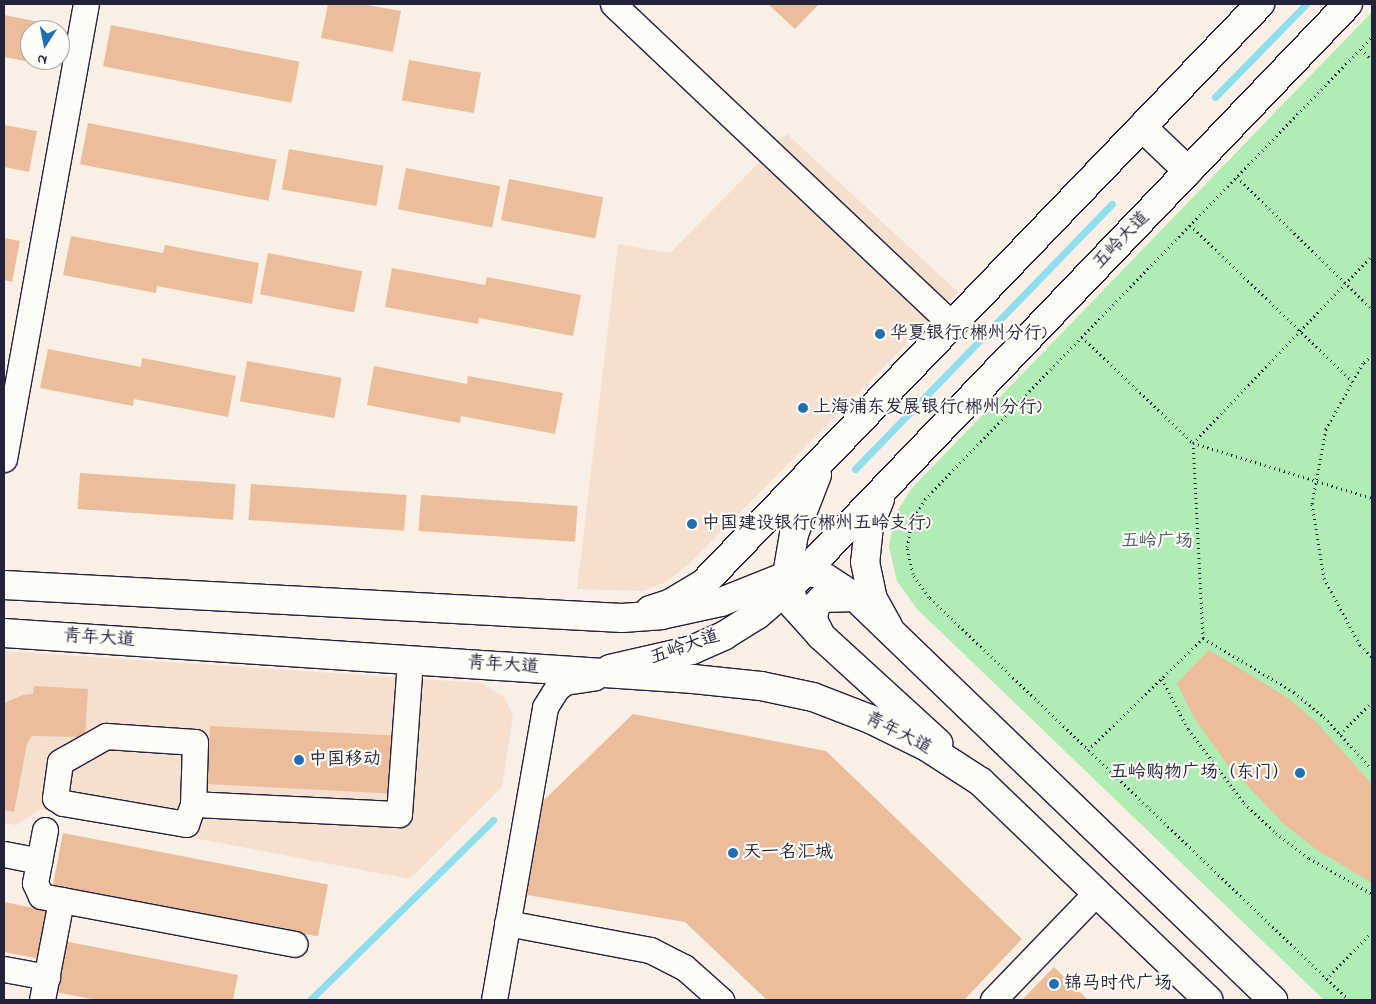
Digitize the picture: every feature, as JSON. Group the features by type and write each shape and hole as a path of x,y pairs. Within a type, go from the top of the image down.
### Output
{"main road":[{"path":"595,618 650,610 671,602 704,583 1260,4"},
{"name":"五岭大道","path":"596,672 692,650 725,635 757,615 896,478 1348,4"},
{"path":"1142,127 1188,171"},
{"path":"821,636 794,606 794,577 804,505 820,470 844,438"},
{"name":"五岭大道","path":"896,478 875,508 869,526 864,562 872,599 881,617 906,646"},
{"path":"4,585 595,618 660,615 746,594 794,577 828,578 855,597 1273,1000"},
{"path":"821,636 813,620 815,606 823,598 855,597"},
{"name":"青年大道","path":"4,633 628,674 761,686 813,697 870,719 927,747 980,782"},
{"name":"青年大道","path":"821,636 980,782 1208,1000"}],"street":[{"path":"4,459 86,4"},
{"path":"613,4 953,324"},
{"path":"193,804 399,814 410,660"},
{"path":"507,666 520,670 538,684 545,707"},
{"path":"494,1000 545,707 556,688 565,682 580,678 628,674"},
{"path":"106,736 193,741 196,746 193,804 189,821 182,825 63,802 54,794 60,762 106,736"},
{"path":"46,830 35,883 37,892 61,900 294,944"},
{"path":"4,854 39,862"},
{"path":"993,1000 1096,894"},
{"path":"4,969 44,989 61,900"},
{"path":"507,923 650,950 684,967 721,1000"}],"path":[{"path":"1348,1000 924,591 913,574 907,547 912,521 925,499 1372,37"},
{"path":"1361,49 1372,60"},
{"path":"1237,177 1372,309"},
{"path":"1190,225 1353,382"},
{"path":"1088,750 1203,638 1193,443 1299,330 1372,256"},
{"path":"1082,338 1193,443 1372,498"},
{"path":"1372,355 1363,363 1326,429 1312,504 1324,578 1360,646 1372,657"},
{"path":"1203,638 1294,692 1340,734 1372,769"},
{"path":"1162,679 1188,729 1244,803 1276,833 1309,858 1372,894"},
{"path":"1340,734 1372,702"},
{"path":"1326,978 1372,932"}],"shaded area":[{"path":"787,134 958,292 687,566 666,582 642,591 577,589 618,244 670,253"},
{"path":"4,651 482,683 505,698 513,716 502,787 410,879 41,809 16,825 4,823"}],"green space":[{"name":"五岭广场","path":"1372,12 1372,1000 1324,1000 917,609 897,581 889,547 895,515 912,488"}],"building":[{"path":"328,4 361,4 401,11 393,52 321,38"},
{"path":"768,4 819,4 795,29"},
{"path":"4,15 29,20 20,20 20,60 4,57"},
{"path":"111,25 299,62 291,103 103,66"},
{"path":"409,60 481,73 474,113 402,100"},
{"path":"88,123 276,160 268,201 80,164"},
{"path":"4,125 37,131 29,172 4,167"},
{"path":"289,149 384,166 376,206 282,189"},
{"path":"406,168 500,186 492,228 398,209"},
{"path":"509,179 603,197 595,239 501,220"},
{"path":"71,236 163,253 165,245 259,263 252,304 157,286 156,293 63,275"},
{"path":"4,238 20,241 12,282 4,280"},
{"path":"268,253 362,271 354,313 260,294"},
{"path":"392,268 485,285 487,277 581,295 573,336 479,318 478,324 385,307"},
{"path":"48,349 141,367 142,358 236,376 228,417 134,399 133,406 40,388"},
{"path":"247,361 342,378 334,418 240,401"},
{"path":"374,366 467,384 468,376 563,393 555,434 461,416 460,423 367,405"},
{"path":"80,473 236,484 233,520 77,509"},
{"path":"251,484 407,495 404,531 248,520"},
{"path":"421,495 578,506 575,542 418,531"},
{"name":"五岭购物广场（东门）","path":"1209,650 1288,698 1317,723 1372,784 1372,883 1317,850 1284,824 1226,763 1193,716 1177,683"},
{"path":"34,686 88,689 85,737 32,736 27,744 14,812 4,810 4,703 23,695 33,694"},
{"name":"天一名汇城","path":"633,714 826,751 1022,939 964,1000 767,1000 685,922 527,895 543,801"},
{"name":"中国移动","path":"210,726 393,736 390,793 207,784"},
{"path":"63,833 328,885 318,937 53,885"},
{"path":"4,902 49,911 40,959 4,952"},
{"path":"64,941 238,975 233,1000 97,1000 55,992"},
{"name":"锦马时代广场","path":"1054,967 1088,1000 1022,1000"}],"waterway":[{"path":"1215,97 1306,4"},
{"path":"855,469 1112,204"},
{"path":"310,1000 493,820"}],"place":[{"name":"华夏银行(郴州分行)","path":"880,334"},
{"name":"上海浦东发展银行(郴州分行)","path":"803,408"},
{"name":"中国建设银行(郴州五岭支行)","path":"692,524"},
{"name":"中国移动","path":"299,760"},
{"name":"五岭购物广场（东门）","path":"1300,773"},
{"name":"天一名汇城","path":"733,853"},
{"name":"锦马时代广场","path":"1054,984"}]}
